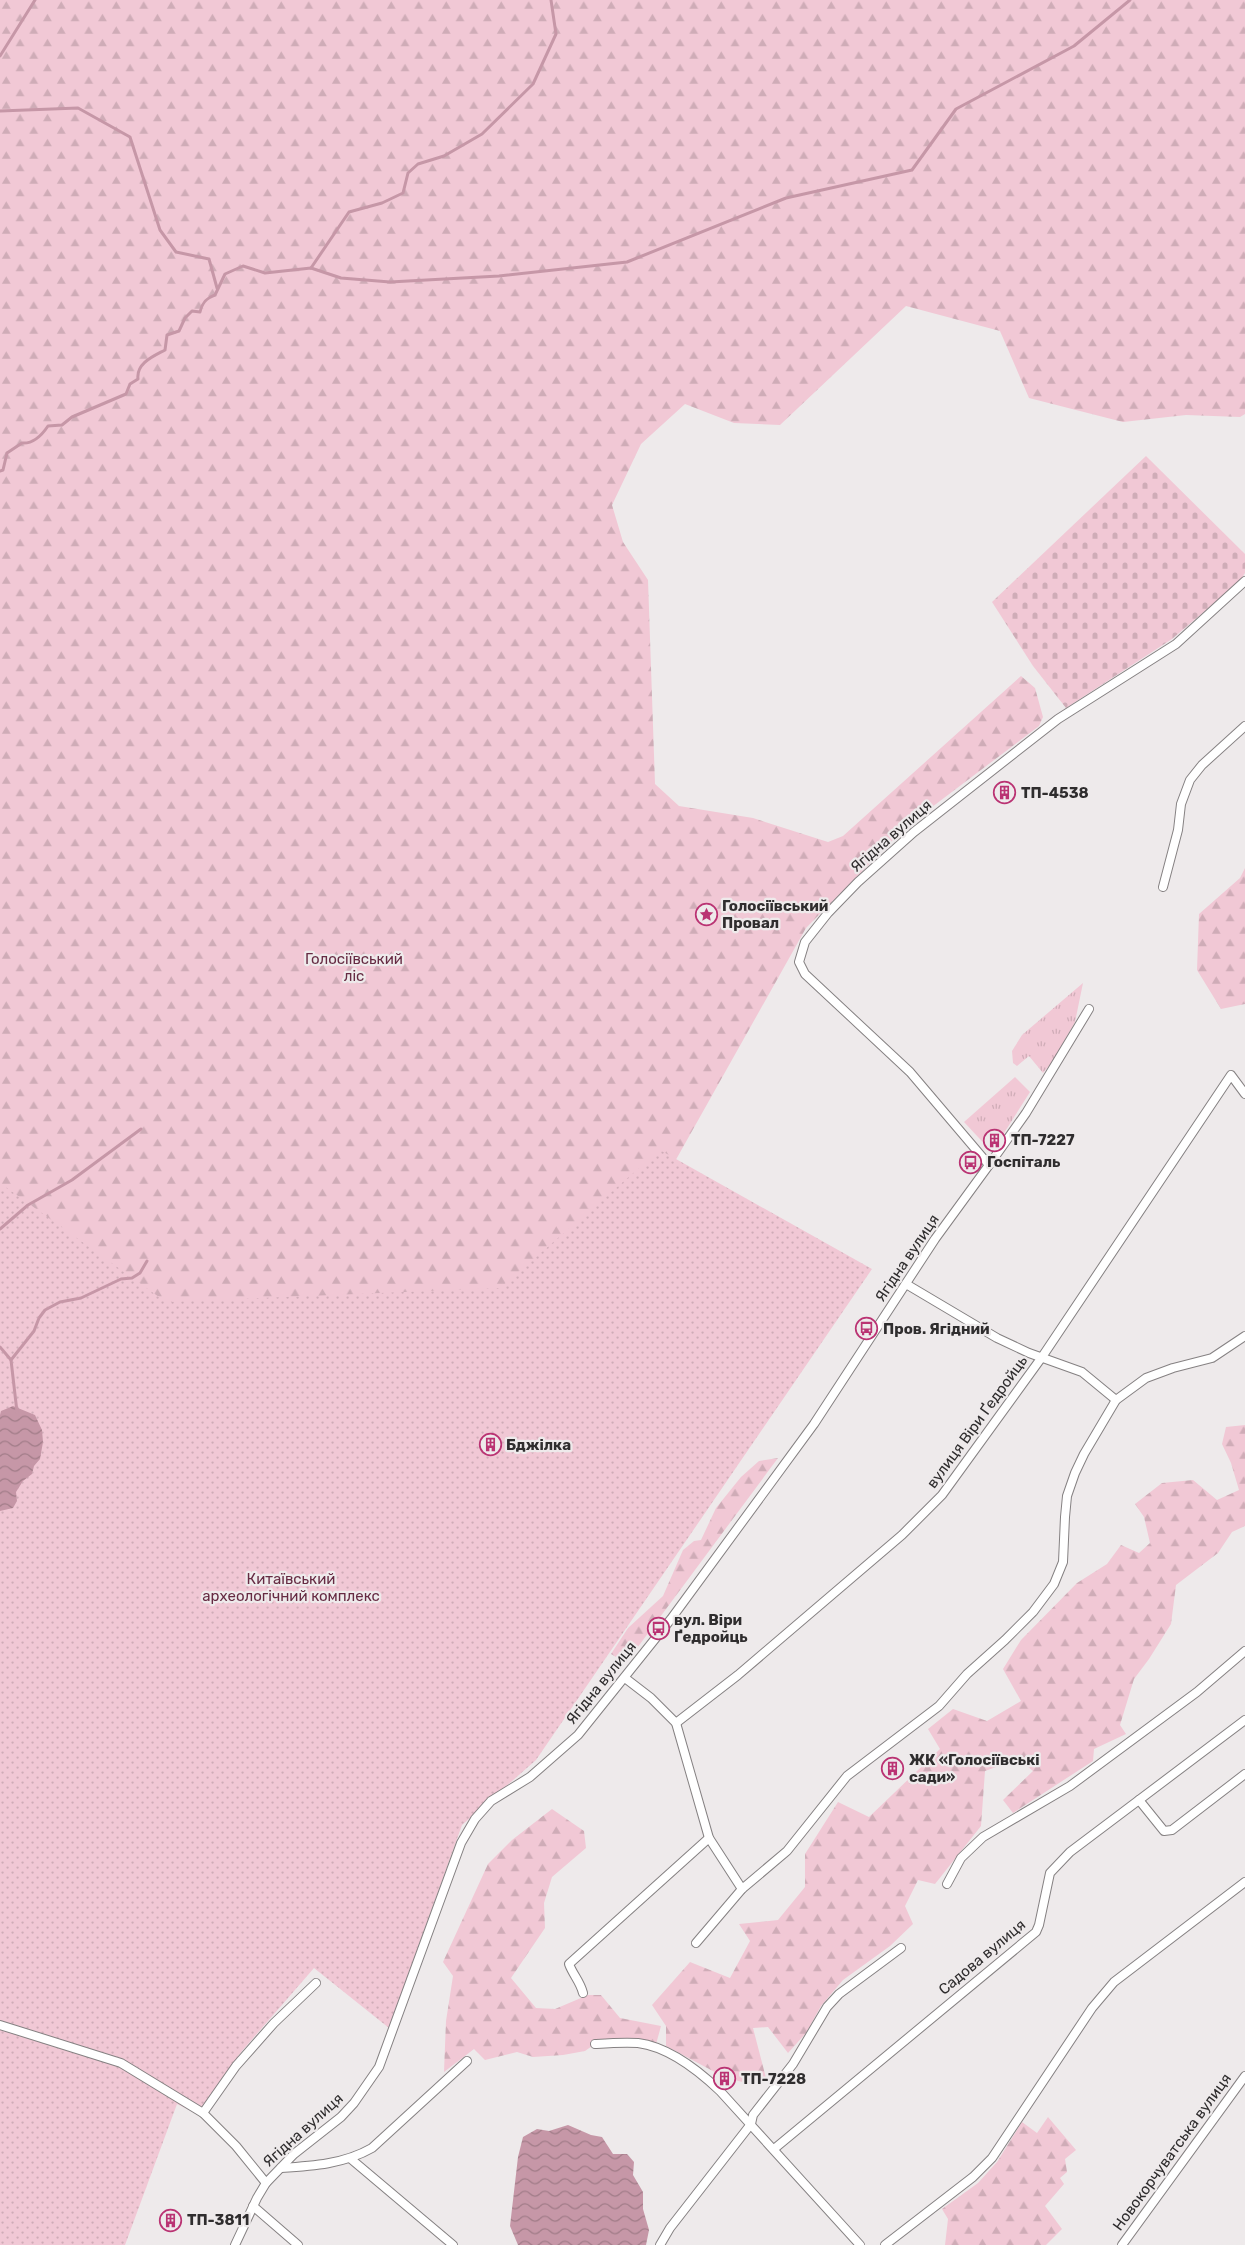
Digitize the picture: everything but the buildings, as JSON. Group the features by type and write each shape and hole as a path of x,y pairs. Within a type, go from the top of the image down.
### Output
{"street":[{"name":"Ягідна вулиця","path":"989,1165 910,1072 805,974 799,962 805,942 858,882 914,832 1058,719 1176,644 1245,581"},
{"path":"1163,887 1178,830 1181,804 1190,780 1202,765 1245,726"},
{"name":"Ягідна вулиця","path":"235,2245 266,2183 294,2154 341,2117 354,2103 379,2067 461,1843 475,1819 491,1801 530,1777 578,1735 671,1619 814,1424 935,1239 1026,1113 1089,1009"},
{"name":"вулиця Віри Ґедройць","path":"676,1723 738,1675 921,1518 942,1495 1042,1357 1231,1075 1245,1094"},
{"path":"906,1284 997,1338 1082,1372 1116,1400"},
{"path":"696,1943 742,1889 787,1852 847,1776 933,1711 967,1674 1033,1612 1054,1584 1063,1562 1064,1518 1067,1496 1075,1473 1116,1400 1146,1378 1173,1368 1212,1358 1241,1338"},
{"path":"947,1884 961,1858 983,1837 1070,1786 1197,1692 1245,1651"},
{"path":"625,1678 652,1698 676,1723 709,1838 742,1889"},
{"name":"Садова вулиця","path":"774,2149 1036,1932 1040,1925 1050,1873 1070,1852 1245,1720"},
{"path":"1139,1800 1160,1828 1167,1832 1245,1774"},
{"path":"583,1993 580,1982 572,1974 569,1964 709,1838"},
{"path":"885,2245 973,2177 992,2158 1092,2008 1114,1982 1245,1882"},
{"path":"660,2245 670,2228 751,2124 753,2115 793,2064 828,2007 839,1994 901,1948"},
{"path":"204,2113 236,2066 274,2023 316,1983"},
{"path":"0,2025 121,2063 204,2113 236,2146 266,2183"},
{"path":"595,2044 621,2042 640,2044 662,2050 703,2075 751,2124 860,2245"},
{"path":"281,2168 351,2159 372,2148 467,2061"},
{"name":"Новокорчуватська вулиця","path":"1122,2245 1245,2076"},
{"path":"351,2159 453,2245"},
{"path":"253,2206 298,2245"}],"green space":[{"name":"Голосіївський ліс","path":"0,0 1245,0 1245,414 1240,417 1186,415 1123,422 1029,398 1000,331 906,306 780,425 734,423 685,404 641,444 612,505 623,542 648,580 655,784 679,806 753,818 828,842 843,836 1021,676 1035,688 1043,717 1039,726 907,826 806,928 591,1311 0,1551"},
{"path":"1146,456 1245,554 1245,573 1240,581 1172,639 1066,708 1033,666 992,602"},
{"path":"1245,868 1245,1004 1221,1009 1197,970 1199,914 1240,878"},
{"path":"1083,983 1075,1022 1053,1061 1043,1073 1029,1056 1017,1066 1013,1063 1012,1051 1022,1035"},
{"path":"1015,1077 1030,1092 992,1152 964,1122"},
{"name":"Китаївський археологічний комплекс","path":"660,1150 872,1269 536,1760 462,1825 389,2028 314,1968 242,2051 197,2114 177,2104 125,2245 0,2245 0,1183 166,1302 500,1288"},
{"path":"1245,1425 1245,1526 1232,1532 1218,1553 1176,1585 1171,1624 1134,1679 1120,1725 1126,1734 1094,1749 1093,1761 1013,1813 1003,1800 1033,1771 1018,1759 985,1771 981,1826 935,1884 918,1880 905,1906 913,1924 890,1946 843,1980 821,2006 806,2033 788,2053 768,2027 753,2028 766,2078 751,2084 726,2078 666,2046 666,2026 652,2005 690,1962 730,1978 750,1941 739,1924 778,1920 805,1887 805,1854 838,1802 869,1817 940,1749 928,1729 953,1709 987,1721 1021,1701 1003,1669 1021,1640 1077,1583 1107,1564 1121,1545 1139,1553 1150,1543 1144,1517 1135,1504 1162,1483 1193,1480 1217,1500 1239,1490 1231,1463 1222,1444 1226,1427"},
{"path":"778,1458 626,1663 611,1654 628,1628 663,1596 683,1550 694,1541 701,1540 716,1508 741,1477 759,1461"},
{"path":"552,1809 584,1831 586,1848 552,1877 544,1903 545,1928 511,1978 536,2008 555,2009 588,1995 601,1995 620,2018 661,2026 655,2048 640,2044 595,2044 585,2051 563,2055 533,2057 517,2052 485,2060 474,2049 444,2072 446,2021 453,1976 443,1962 488,1864 512,1840"},
{"path":"1048,2117 1076,2150 1065,2159 1067,2172 1060,2178 1064,2184 1045,2206 1062,2229 1046,2245 945,2245 948,2219 942,2209 978,2183 997,2162 1022,2122 1037,2133"}],"water":[{"path":"13,1406 35,1415 42,1430 43,1442 40,1459 34,1466 32,1474 23,1481 16,1492 17,1501 13,1508 0,1511 0,1415 1,1411"},
{"path":"568,2125 591,2135 602,2137 613,2154 627,2154 634,2162 633,2175 643,2192 643,2209 649,2230 646,2245 518,2245 510,2226 518,2157 523,2137 537,2129 549,2131"}],"waterway":[{"path":"0,56 35,0"},
{"path":"311,268 349,212 382,203 403,193 408,173 418,164 444,156 482,134 533,84 556,34 551,0"},
{"path":"0,471 3,470 7,453 22,443 30,442 37,438 48,426 62,425 72,417 126,394 130,384 138,379 138,373 143,364 165,350 167,335 179,331 185,318 192,311 200,312 205,301 215,295 225,274 243,266 265,273 311,268 341,278 390,282 499,276 627,262 786,198 912,170 956,109 1074,46 1130,0"},
{"path":"0,111 78,108 130,137 160,230 176,252 209,259 217,288"},
{"path":"0,1229 28,1205 72,1180 141,1129"},
{"path":"11,1360 34,1331 39,1318 45,1310 60,1302 81,1298 121,1279 132,1278 140,1273 147,1261"},
{"path":"0,1347 11,1360 17,1412"}],"place":[{"name":"ТП-4538","path":"1005,793"},
{"name":"Голосіївський Провал","path":"706,915"},
{"name":"ТП-7227","path":"995,1140"},
{"name":"Госпіталь","path":"971,1162"},
{"name":"Пров. Ягідний","path":"867,1329"},
{"name":"Бджілка","path":"490,1445"},
{"name":"вул. Віри Ґедройць","path":"658,1629"},
{"name":"ЖК «Голосіївські сади»","path":"893,1769"},
{"name":"ТП-7228","path":"725,2079"},
{"name":"ТП-3811","path":"171,2220"}]}
